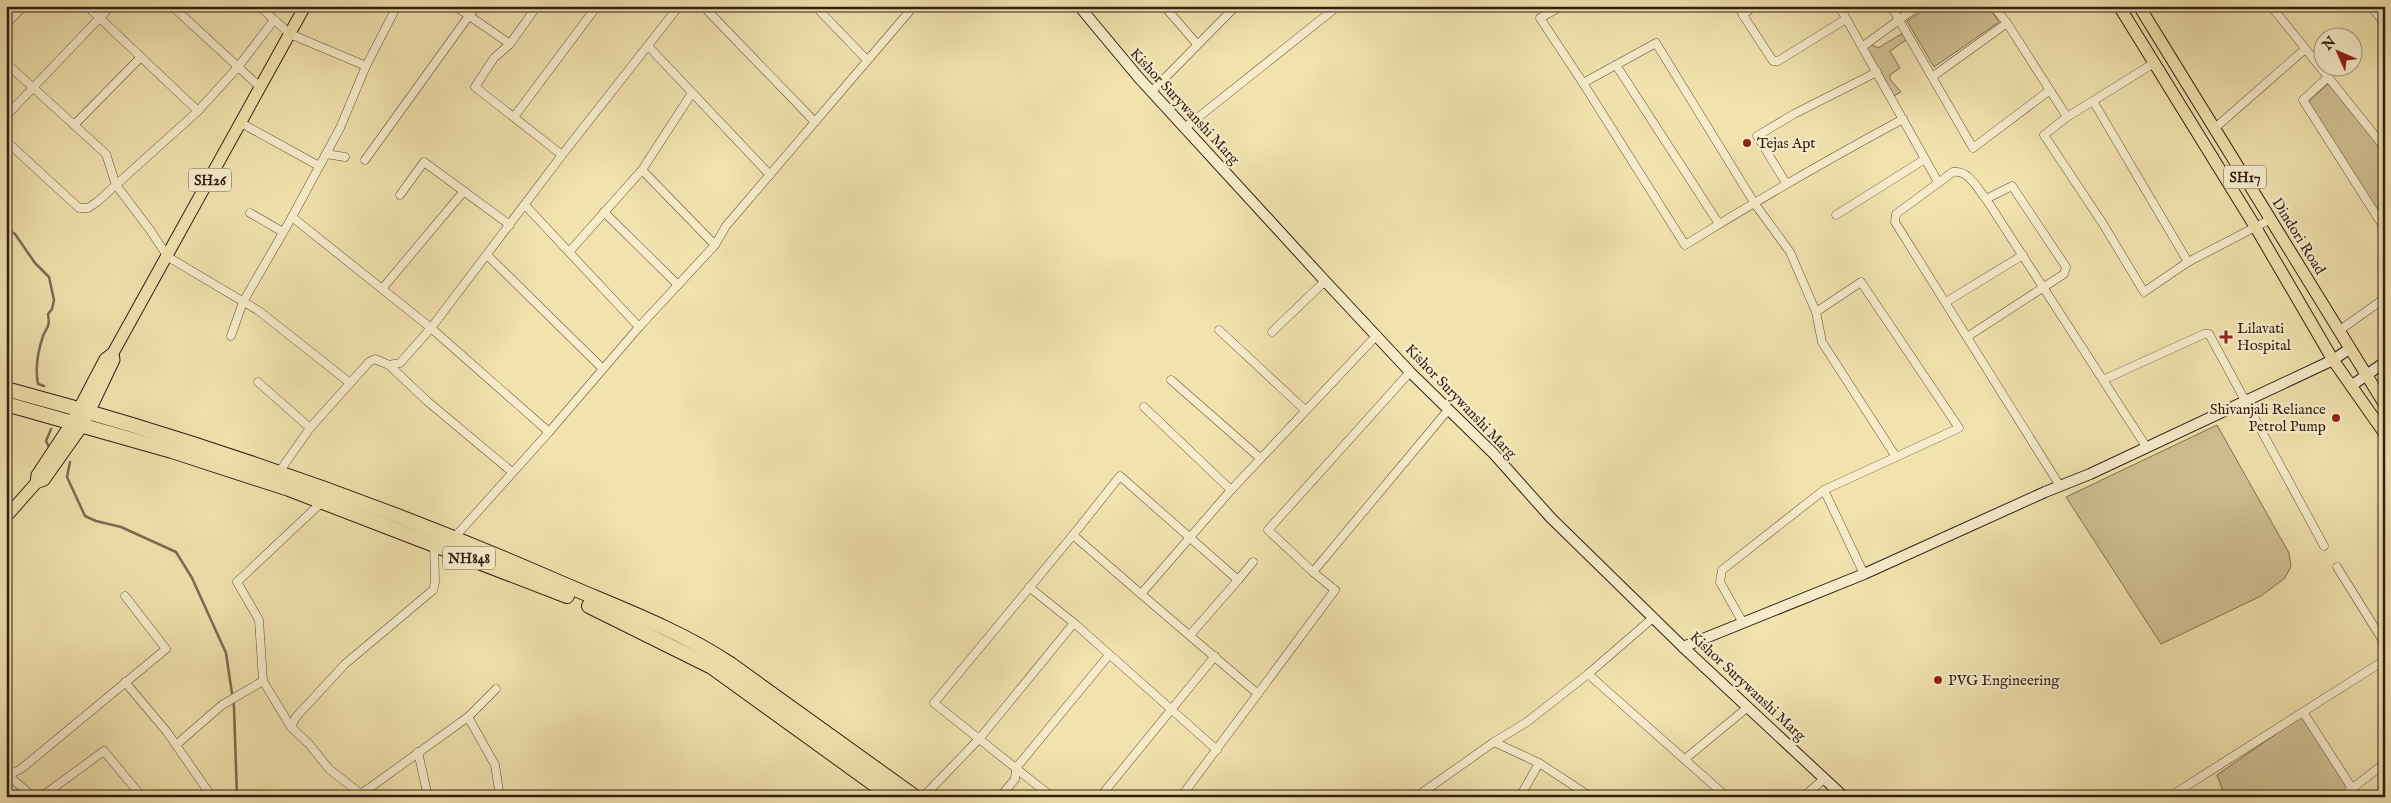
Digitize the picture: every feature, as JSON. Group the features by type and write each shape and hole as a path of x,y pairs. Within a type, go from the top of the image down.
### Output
{"highway":[{"name":"NH848","path":"6,389 85,410 453,539 499,556 673,633 712,652 915,797"},
{"name":"NH848","path":"6,404 276,478 323,501 596,609 712,667 892,797"}],"main road":[{"name":"SH26","path":"6,518 36,483 44,480 78,423 105,358 113,353 168,257 305,6"},
{"path":"2119,6 2256,228 2334,360 2385,434"},
{"name":"Dindori Road","path":"2142,8 2385,405"}],"street":[{"path":"6,24 24,6"},
{"path":"87,6 198,111"},
{"path":"6,116 111,6"},
{"path":"172,6 182,9 238,68 260,87"},
{"path":"259,6 290,34 366,66"},
{"path":"231,336 243,302 326,154 366,66 397,6"},
{"path":"455,6 468,17 510,44"},
{"path":"365,160 476,6"},
{"path":"537,6 510,44 494,58 475,87 562,155"},
{"path":"514,117 597,6"},
{"path":"389,365 400,363 431,328 562,155 679,6"},
{"path":"703,6 815,122"},
{"path":"815,6 867,60"},
{"path":"453,539 509,479 512,472 639,327 716,245 726,226 914,6"},
{"name":"Kishor Surywanshi Marg","path":"1079,6 1108,43 1325,281 1410,372 1494,454 1551,518 1683,647 1844,797"},
{"path":"1164,6 1197,44"},
{"path":"1152,91 1236,6"},
{"path":"1186,127 1338,6"},
{"path":"1562,6 1540,18 1685,246 1786,183 1903,119"},
{"path":"1738,6 1773,61 1778,60 1846,19"},
{"path":"1743,15 1754,6"},
{"path":"1839,6 1938,182"},
{"path":"1891,6 1973,148 2050,90"},
{"path":"1862,46 1918,6"},
{"path":"1994,6 2067,117"},
{"path":"2271,6 2314,59"},
{"path":"2371,6 2385,24"},
{"path":"6,141 83,209 97,202 198,111 238,68 274,20"},
{"path":"1932,77 2007,24"},
{"path":"1583,83 1656,43 1755,204 1790,252 1816,312 1822,342 1896,458"},
{"path":"648,46 770,175"},
{"path":"2215,128 2306,49"},
{"path":"74,124 141,57"},
{"path":"6,63 106,154 116,185 168,257 260,311 350,383"},
{"path":"2154,63 2067,117 2044,135 2103,224 2144,292 2188,262 2271,220"},
{"path":"1616,65 1719,224"},
{"path":"1786,183 1757,136 1794,114 1877,72"},
{"path":"2327,78 2303,100 2385,229"},
{"path":"2329,78 2385,148"},
{"path":"569,252 642,170 692,93"},
{"path":"2093,101 2188,262"},
{"path":"241,123 319,166"},
{"path":"326,154 346,157"},
{"path":"1836,216 1925,158"},
{"path":"400,195 424,162 510,226"},
{"path":"642,170 716,245"},
{"path":"2060,486 1894,217 1953,172 1961,171 1967,175 1986,199 2147,448"},
{"path":"1967,337 2064,274 2066,267 2012,186 1986,199"},
{"path":"382,289 464,191"},
{"path":"525,205 639,327"},
{"path":"604,212 678,285"},
{"path":"250,213 283,232"},
{"path":"292,217 431,328 549,432"},
{"path":"487,255 603,369"},
{"path":"1946,302 2023,255"},
{"path":"1272,332 1325,281"},
{"path":"1743,623 1720,582 1722,570 1824,490 1959,428 1861,282 1816,312"},
{"path":"2340,330 2385,298"},
{"path":"1219,330 1305,410"},
{"path":"2103,380 2204,334 2209,334 2324,546"},
{"path":"1141,594 1188,538 1260,458 1377,335"},
{"path":"1683,647 1864,574 2147,448 2334,360 2349,349"},
{"path":"276,478 310,428 372,359 389,365 427,401 512,472"},
{"path":"2351,386 2367,377 2385,362"},
{"path":"1181,797 1335,590 1268,530 1410,372"},
{"path":"1171,380 1260,458"},
{"path":"258,382 310,428"},
{"path":"1144,407 1231,490"},
{"path":"1313,572 1448,410"},
{"path":"1052,797 934,703 1120,476 1188,538 1238,580"},
{"path":"1824,490 1864,574"},
{"path":"323,501 237,582 259,620 263,681 291,727 309,744 329,769 361,794 468,717 496,689"},
{"path":"1073,535 1258,694"},
{"path":"291,727 296,717 345,664 433,590 435,582 434,544"},
{"path":"1190,634 1253,562"},
{"path":"2337,566 2385,644"},
{"path":"1029,587 1074,623 1217,750"},
{"path":"33,797 8,776 21,769 166,649 125,596"},
{"path":"1416,797 1494,742 1527,722 1588,674 1654,617"},
{"path":"923,797 980,738 1074,623"},
{"path":"1000,797 1015,779 1016,768 1109,655"},
{"path":"1100,797 1216,656"},
{"path":"2169,797 2385,660"},
{"path":"1588,674 1727,797"},
{"path":"176,745 222,705 263,681"},
{"path":"126,682 176,745 212,797"},
{"path":"1685,759 1748,707"},
{"path":"2303,712 2352,788"},
{"path":"468,717 496,765 500,797"},
{"path":"1494,742 1539,763 1591,797"},
{"path":"41,797 104,751 142,797"},
{"path":"418,752 428,797"},
{"path":"1520,797 1539,763"},
{"path":"2341,797 2385,763"},
{"path":"1803,797 1824,779"}],"shaded area":[{"path":"1930,6 1988,6 1999,22 1934,67 1907,21"},
{"path":"1903,33 1908,39 1890,51 1900,68 1890,75 1890,79 1901,92 1892,97 1865,47 1870,44 1878,48"},
{"path":"2329,83 2385,152 2385,224 2308,102"},
{"path":"2217,425 2289,553 2291,566 2285,578 2261,596 2161,644 2066,497"},
{"path":"2302,716 2348,787 2335,797 2225,797 2217,775"}],"waterway":[{"path":"6,228 15,234 35,263 49,277 54,300 52,309 48,314 49,324 41,342 37,366 38,384 44,386"},
{"path":"50,449 46,441 51,429"},
{"path":"70,462 67,477 85,516 96,521 121,527 176,552 192,578 226,653 234,707 237,797"}],"place":[{"name":"Tejas Apt","path":"1747,143"},
{"name":"Lilavati Hospital","path":"2226,337"},
{"name":"Shivanjali Reliance Petrol Pump","path":"2336,418"},
{"name":"PVG Engineering","path":"1938,680"}]}
